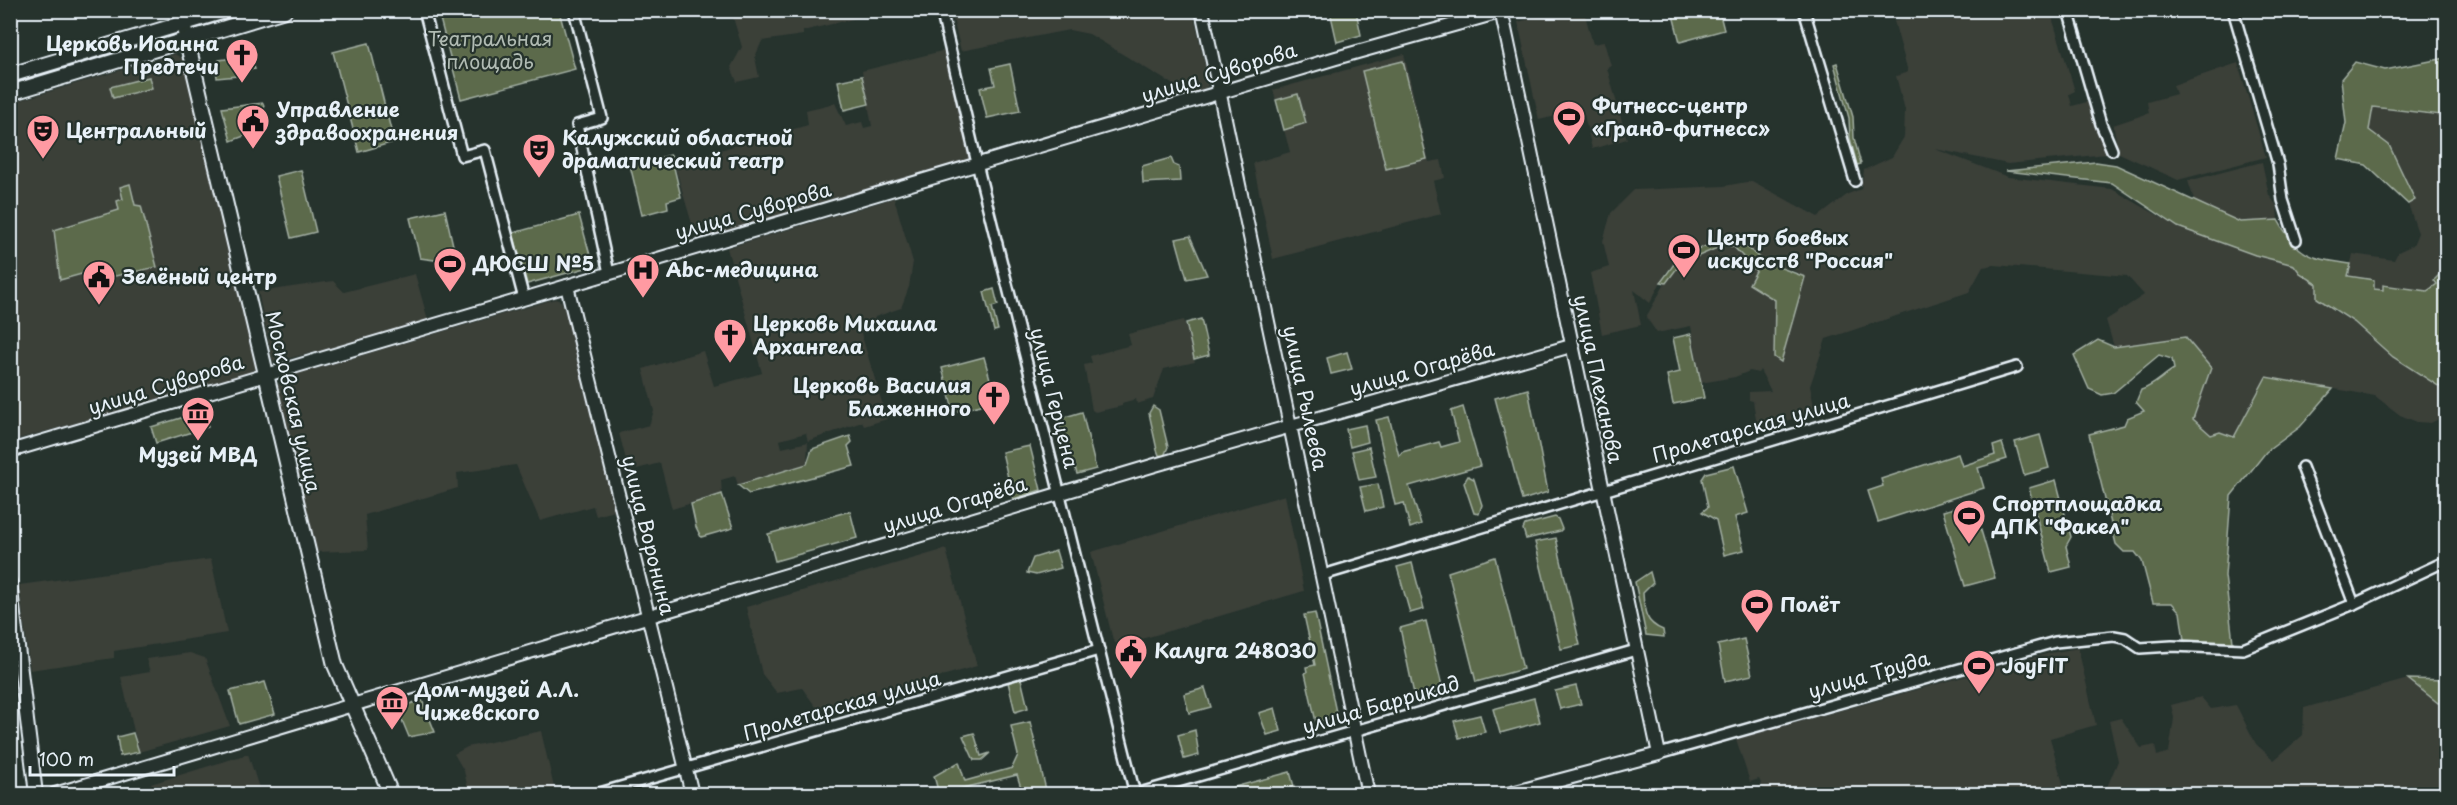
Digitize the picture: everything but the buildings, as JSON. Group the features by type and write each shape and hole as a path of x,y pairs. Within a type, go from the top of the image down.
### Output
{"main road":[{"path":"10,75 182,17 228,10"},
{"path":"10,93 285,10"},
{"name":"Московская улица","path":"182,17 333,657 351,705 391,795"}],"street":[{"path":"424,10 462,156 485,150 524,298"},
{"path":"574,10 602,118 577,125 609,273"},
{"name":"улица Герцена","path":"941,10 977,165 1136,795"},
{"name":"улица Рылеева","path":"1202,10 1368,795"},
{"path":"1804,10 1855,182"},
{"path":"2068,10 2101,124 2112,150"},
{"path":"2233,10 2278,164 2283,200 2296,240"},
{"name":"улица Суворова","path":"10,451 1503,11"},
{"name":"улица Плеханова","path":"1503,11 1601,491 1659,754"},
{"name":"улица Воронина","path":"567,286 692,795"},
{"name":"улица Огарёва","path":"55,795 1059,494 1571,346"},
{"name":"Пролетарская улица","path":"1323,575 2017,367"},
{"path":"2302,467 2354,604 2446,561"},
{"path":"10,582 36,795"},
{"name":"улица Труда","path":"1508,795 1523,793 2055,642 2114,636 2125,638 2140,648 2172,646 2244,649 2354,604"},
{"name":"Пролетарская улица","path":"596,795 671,771 686,770 1099,650"},
{"name":"улица Баррикад","path":"1136,795 1636,650"}],"shaded area":[{"path":"731,10 886,11 803,31 803,35 762,41 755,57 759,77 737,82 731,67 742,47"},
{"path":"951,11 1193,11 1209,83 1205,90 1175,99 1172,84 1089,34 1069,30 961,51"},
{"path":"1560,11 1584,11 1593,44 1604,42 1611,66 1607,68 1627,139 1592,149 1584,115 1571,118 1569,113 1539,120 1518,22"},
{"path":"1928,11 2050,11 2075,91 2069,94 2072,106 2090,101 2107,154 2008,164 1935,149 2008,177 2112,189 2178,227 2255,255 2294,265 2300,273 2317,284 2334,311 2354,322 2393,357 2446,391 2446,415 2431,423 2417,422 2400,415 2375,396 2266,377 2234,437 2211,435 2193,420 2211,368 2186,337 2114,347 2106,320 2144,295 2127,276 1994,265 1983,267 1969,292 1826,339 1810,386 1815,411 1758,431 1753,401 1749,400 1749,392 1771,391 1760,370 1758,373 1750,371 1735,377 1701,383 1691,326 1657,333 1646,317 1670,275 1680,264 1724,245 1734,247 1756,271 1749,284 1775,300 1774,357 1797,272 1763,261 1732,235 1679,257 1665,274 1650,303 1634,290 1641,325 1602,334 1590,273 1609,267 1603,241 1611,213 1634,190 1724,186 1752,181 1818,217 1848,194 1861,189 1864,170 1892,157 1904,137 1905,110 1896,76 1908,72 1894,21"},
{"path":"946,50 970,156 967,161 697,241 674,163 808,125 806,110 835,103 846,126 862,122 864,128 872,126 862,71"},
{"path":"175,54 184,60 256,360 255,370 246,376 11,441 11,103"},
{"path":"1404,54 1429,162 1441,160 1445,178 1433,181 1441,214 1273,259 1253,163 1290,152 1273,90"},
{"path":"2238,63 2266,157 2178,180 2119,153 2113,125 2149,113 2147,102 2176,94 2173,85"},
{"path":"2446,99 2446,268 2434,280 2437,284 2427,291 2383,285 2383,290 2374,289 2348,276 2353,254 2394,260 2398,252 2413,245 2418,233 2408,204 2414,200 2369,130 2373,107 2441,115"},
{"path":"2262,162 2269,195 2277,206 2278,220 2240,222 2195,203 2188,181"},
{"path":"894,198 913,262 909,287 901,308 875,317 872,329 861,333 887,419 864,426 862,422 808,441 808,442 807,464 738,485 735,476 721,480 722,494 672,509 660,463 629,471 619,433 649,425 654,411 643,369 703,351 714,386 762,373 727,248","holes":["806,433 808,442 782,448 780,440"]},
{"path":"415,274 428,320 346,345 273,362 258,292 333,281 344,292"},
{"path":"555,299 561,301 564,307 615,511 596,516 593,506 540,521 516,465 457,473 458,488 365,515 368,550 316,552 277,391 279,382 287,377"},
{"path":"1184,320 1195,362 1164,369 1153,399 1137,404 1136,399 1122,403 1122,406 1095,412 1092,410 1084,365 1092,363 1090,356 1131,345 1128,334"},
{"path":"1285,495 1304,591 1118,646 1113,640 1091,552"},
{"path":"946,549 977,666 819,711 802,688 777,693 762,674 746,607"},
{"path":"211,559 227,633 114,651 114,658 30,670 19,585"},
{"path":"2078,648 2096,725 2050,738 2066,794 1765,794 1759,779 1750,782 1736,739 2050,653"},
{"path":"190,653 205,658 230,726 139,752 121,677 150,672 146,659"},
{"path":"2408,679 2438,703 2446,702 2446,794 2104,794 2118,761 2109,721 2121,718 2141,748 2155,745 2157,756 2169,752 2174,718 2171,705 2201,697 2211,709 2236,705 2256,744 2274,760 2303,735 2304,708"},
{"path":"541,731 555,792 469,794 464,771 454,754 467,747"},
{"path":"248,754 261,794 143,794 141,787"}],"green space":[{"name":"Театральная площадь","path":"438,11 559,11 575,69 461,99"},
{"path":"1330,11 1356,11 1361,35 1337,42"},
{"path":"1691,11 1719,11 1724,30 1680,42 1673,15"},
{"path":"369,43 394,142 359,152 333,52"},
{"path":"250,56 255,69 237,71 237,76 217,78 216,68 219,60"},
{"path":"2446,58 2446,99 2441,115 2373,107 2369,130 2389,145 2415,200 2408,204 2366,165 2338,159 2346,123 2341,79 2355,62 2385,70"},
{"path":"1403,61 1427,159 1386,169 1362,71"},
{"path":"1837,63 1853,117 1854,138 1861,164 1857,165 1850,138 1849,118 1834,64"},
{"path":"1010,64 1020,111 987,118 980,88 995,85 991,68"},
{"path":"862,76 869,104 844,110 838,81"},
{"path":"149,77 152,88 113,98 110,87"},
{"path":"1298,94 1306,123 1284,130 1276,100"},
{"path":"263,103 267,121 263,122 265,128 231,141 222,108"},
{"path":"671,155 681,197 667,201 668,208 642,215 630,165"},
{"path":"1171,158 1174,165 1179,167 1180,181 1143,183 1142,166"},
{"path":"2096,162 2116,165 2240,222 2278,220 2300,249 2307,254 2326,260 2351,264 2348,276 2374,280 2374,289 2383,290 2383,285 2427,291 2437,284 2434,280 2446,268 2446,391 2393,357 2354,322 2317,298 2317,284 2300,273 2294,265 2255,255 2178,227 2112,183 2006,171"},
{"path":"301,170 316,232 291,238 276,176"},
{"path":"130,184 135,205 141,206 157,267 106,278 96,270 60,280 54,230 119,210 117,201 123,199 120,187"},
{"path":"445,210 457,263 420,258 410,218"},
{"path":"579,215 593,266 527,284 513,233"},
{"path":"1733,235 1763,261 1805,277 1781,362 1774,357 1775,300 1749,284 1756,271 1734,247 1724,245 1680,264 1666,283 1661,282 1679,257"},
{"path":"1190,236 1207,275 1187,279 1176,239"},
{"path":"994,289 998,305 992,307 998,330 994,331 984,292"},
{"path":"1201,319 1209,355 1194,359 1186,323"},
{"path":"1691,334 1704,398 1673,404 1667,375 1680,372 1673,338"},
{"path":"2185,337 2211,368 2193,419 2211,435 2220,432 2234,437 2266,377 2333,389 2300,427 2266,452 2231,496 2225,576 2233,642 2184,640 2180,612 2172,603 2153,603 2142,561 2135,552 2124,552 2116,544 2089,434 2124,425 2127,418 2144,411 2136,402 2141,390 2174,369 2172,359 2159,355 2113,393 2102,395 2089,389 2074,355 2098,340 2114,347"},
{"path":"1347,352 1352,369 1331,374 1327,358"},
{"path":"984,357 996,401 946,414 952,406 942,368"},
{"path":"1528,389 1548,492 1522,500 1495,398"},
{"path":"1153,406 1159,410 1168,447 1164,456 1159,455 1157,450 1149,413"},
{"path":"1463,407 1480,466 1409,486 1421,524 1410,528 1404,503 1395,505 1376,420 1389,417 1399,456 1402,452 1439,442 1441,447 1459,442 1451,411"},
{"path":"204,411 208,427 156,443 151,427"},
{"path":"1082,412 1096,469 1077,474 1074,464 1069,465 1058,419"},
{"path":"1365,425 1368,442 1350,447 1346,429"},
{"path":"2040,435 2049,468 2024,475 2015,442"},
{"path":"850,436 852,442 848,446 854,466 749,494 738,485 807,464 812,449"},
{"path":"2002,443 2007,459 1978,468 1984,488 1878,522 1868,491 1883,486 1881,479 1958,454 1962,466 1995,455 1993,446"},
{"path":"1030,446 1041,490 1013,499 1002,452"},
{"path":"1369,447 1376,477 1359,480 1352,451"},
{"path":"1734,466 1748,513 1735,517 1744,550 1724,555 1716,520 1702,512 1708,507 1702,479 1706,473"},
{"path":"1468,476 1474,479 1482,505 1479,514 1474,513 1464,483"},
{"path":"2056,480 2071,537 2066,546 2071,567 2051,572 2029,488"},
{"path":"1378,484 1383,507 1366,511 1360,487"},
{"path":"722,494 733,528 701,537 696,527 691,504"},
{"name":"Спортплощадка ДПК \"Факел\"","path":"1973,503 1995,578 1965,586 1943,511"},
{"path":"850,511 857,538 775,561 768,534"},
{"path":"1555,517 1562,529 1560,531 1526,539 1523,529 1525,525"},
{"path":"1556,538 1580,645 1561,649 1535,542"},
{"path":"1056,551 1061,568 1036,575 1027,573 1033,558"},
{"path":"1495,557 1523,669 1476,682 1448,572"},
{"path":"1412,563 1424,609 1410,613 1397,567"},
{"path":"1650,572 1653,583 1643,593 1645,611 1652,624 1663,630 1664,637 1646,635 1635,582"},
{"path":"1315,613 1337,717 1316,722 1305,673 1307,672 1306,667 1315,665 1304,615"},
{"path":"1426,621 1443,690 1415,699 1400,628"},
{"path":"1744,639 1752,675 1725,681 1718,645"},
{"path":"1021,679 1028,708 1015,712 1008,682"},
{"path":"2408,679 2446,680 2446,702 2438,703"},
{"path":"265,682 275,714 239,724 230,691"},
{"path":"1576,686 1581,704 1560,709 1555,691"},
{"path":"1205,688 1211,707 1189,713 1184,694"},
{"path":"1534,698 1540,722 1500,733 1493,709"},
{"path":"422,700 435,732 409,737 397,708"},
{"path":"1275,708 1281,731 1267,735 1259,713"},
{"path":"1480,715 1485,732 1459,738 1454,721"},
{"path":"1030,722 1047,794 1023,794 1017,775 939,794 934,776 959,762 965,781 1012,768 1018,755 1011,726"},
{"path":"1195,730 1199,755 1184,759 1178,735"},
{"path":"133,733 139,752 120,756 117,737"},
{"path":"974,733 981,756 990,753 982,760 974,760 963,736"},
{"path":"1290,772 1296,794 1217,794 1216,792"}],"place":[{"name":"Церковь Иоанна Предтечи","path":"242,84"},
{"name":"Фитнесс-центр «Гранд-фитнесс»","path":"1569,146"},
{"name":"Управление здравоохранения","path":"253,150"},
{"name":"Центральный","path":"43,160"},
{"name":"Калужский областной драматический театр","path":"539,179"},
{"name":"Центр боевых искусств \"Россия\"","path":"1684,279"},
{"name":"ДЮСШ №5","path":"450,293"},
{"name":"Abc-медицина","path":"643,299"},
{"name":"Зелёный центр","path":"99,306"},
{"name":"Церковь Михаила Архангела","path":"730,364"},
{"name":"Церковь Василия Блаженного","path":"994,426"},
{"name":"Музей МВД","path":"198,442"},
{"name":"Спортплощадка ДПК \"Факел\"","path":"1969,545"},
{"name":"Полёт","path":"1757,634"},
{"name":"Калуга 248030","path":"1131,680"},
{"name":"JoyFIT","path":"1979,695"},
{"name":"Дом-музей А.Л. Чижевского","path":"392,731"}]}
